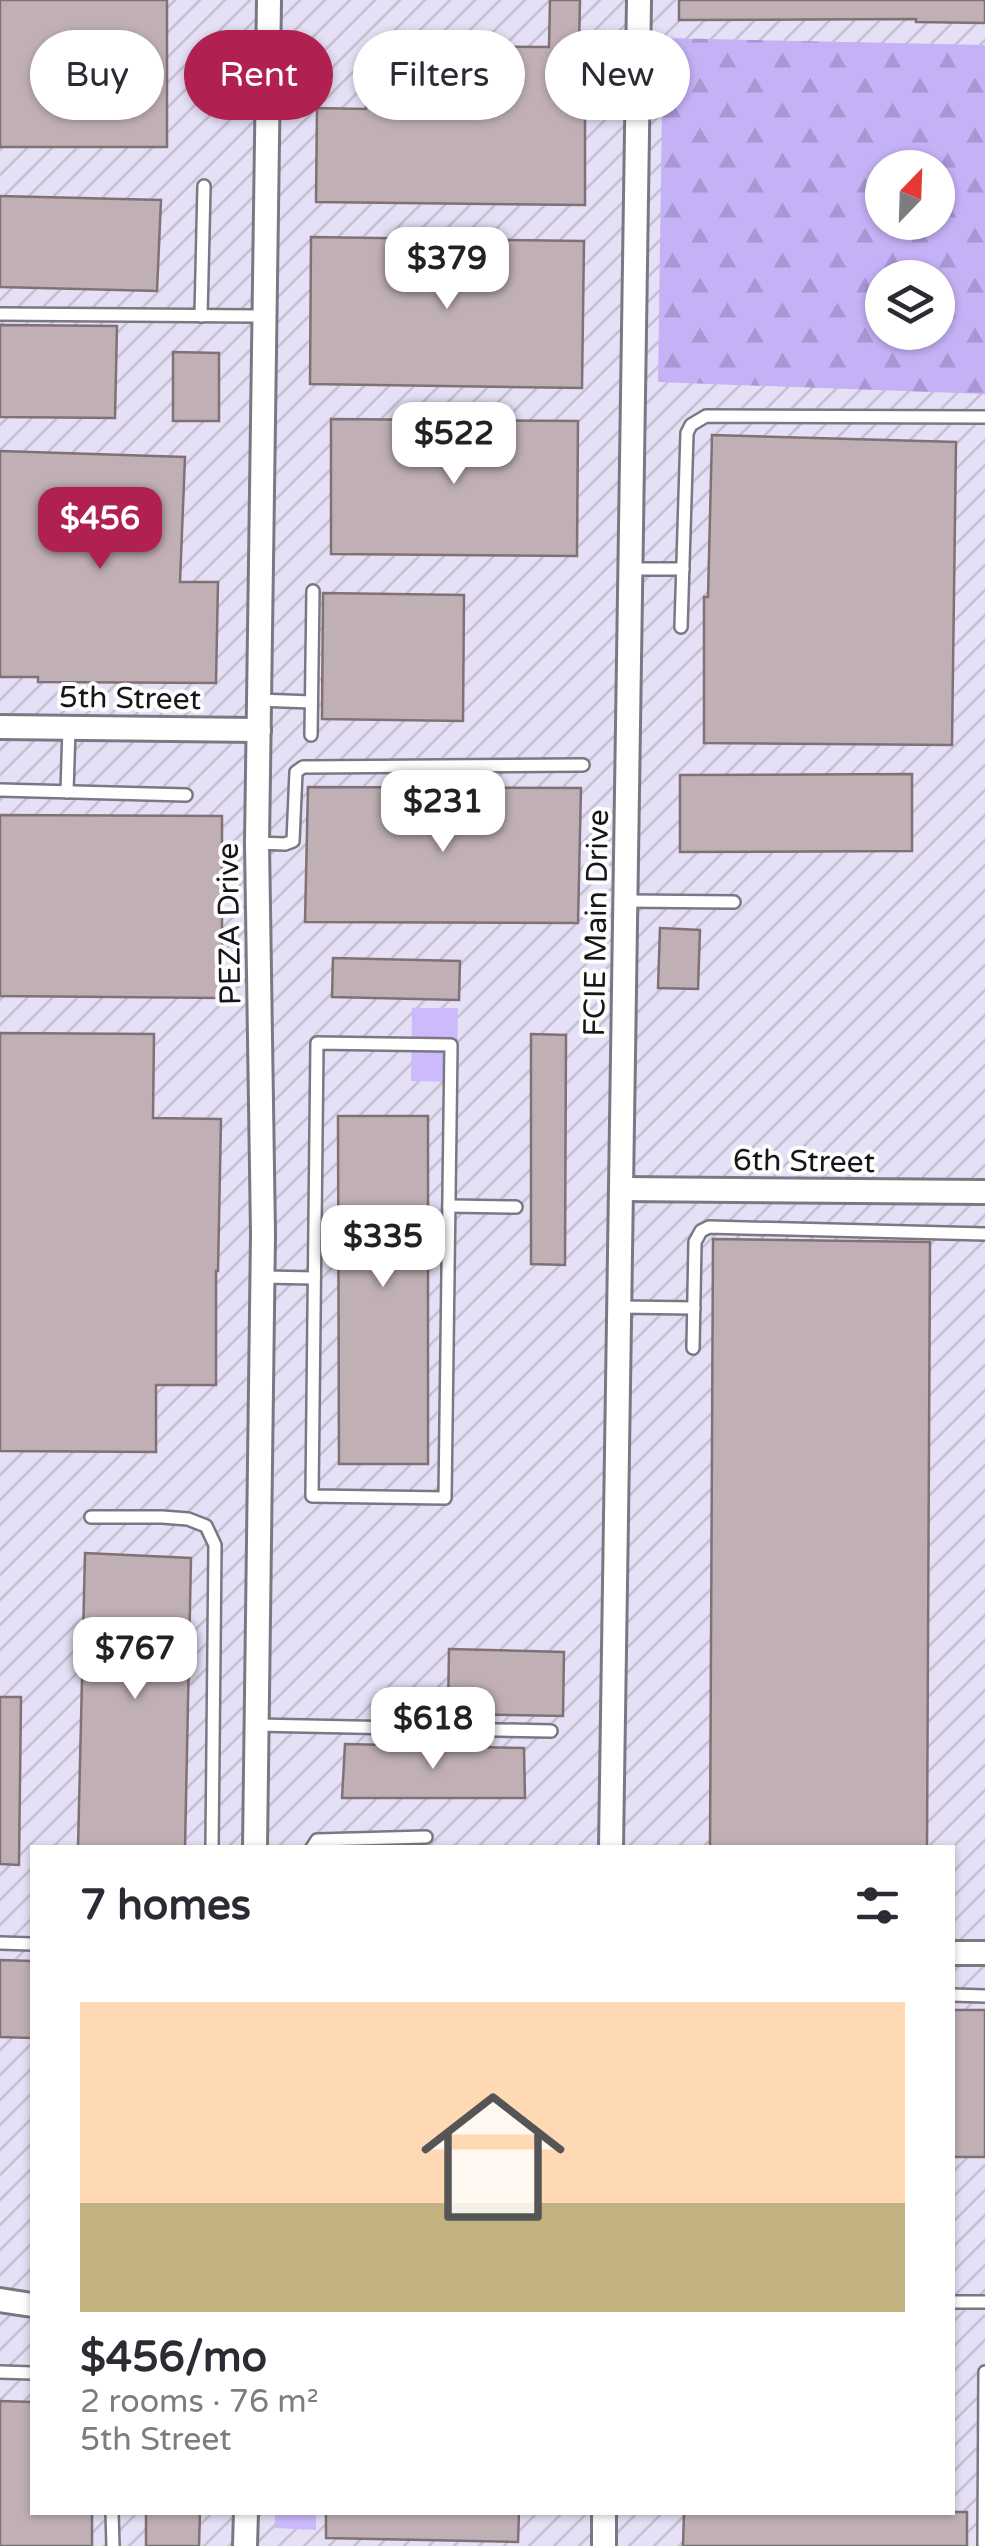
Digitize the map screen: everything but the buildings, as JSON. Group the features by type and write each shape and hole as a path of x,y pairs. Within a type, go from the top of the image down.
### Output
{"street":[{"name":"PEZA Drive","path":"255,1845 262,1277 259,700 270,0"},
{"name":"FCIE Main Drive","path":"611,1845 638,0"},
{"name":"5th Street","path":"0,727 259,730"},
{"name":"6th Street","path":"622,1189 985,1192"},
{"path":"955,1953 985,1953"},
{"path":"0,2300 30,2305"},
{"path":"245,2546 246,2515"},
{"path":"604,2515 604,2546"}],"lane":[{"path":"202,316 204,186"},
{"path":"0,314 265,316"},
{"path":"681,628 687,432 698,419 985,418"},
{"path":"630,569 683,569"},
{"path":"310,735 313,591"},
{"path":"259,700 311,702"},
{"path":"67,792 68,728"},
{"path":"258,842 293,841 296,772 303,768 583,766"},
{"path":"0,790 186,795"},
{"path":"626,901 734,902"},
{"path":"317,1044 450,1046 446,1498 312,1496 314,1278 317,1044"},
{"path":"449,1206 516,1207"},
{"path":"693,1348 696,1242 701,1231 709,1227 985,1234"},
{"path":"262,1277 314,1278"},
{"path":"620,1307 694,1308"},
{"path":"91,1518 188,1519 206,1526 215,1545 212,1845"},
{"path":"256,1725 551,1730"},
{"path":"314,1845 317,1840 426,1836"},
{"path":"0,1943 30,1944"},
{"path":"955,1995 985,1996"},
{"path":"955,2302 985,2302"},
{"path":"0,2372 30,2373"},
{"path":"984,2546 985,2372"},
{"path":"112,2515 113,2546"}],"shaded area":[{"path":"0,0 985,0 985,2546 0,2546"},
{"path":"412,1008 458,1008 457,1082 411,1081"},
{"path":"275,2515 316,2515 316,2530 275,2528"}],"green space":[{"path":"690,39 985,45 985,394 658,382 662,120 690,120"}]}
